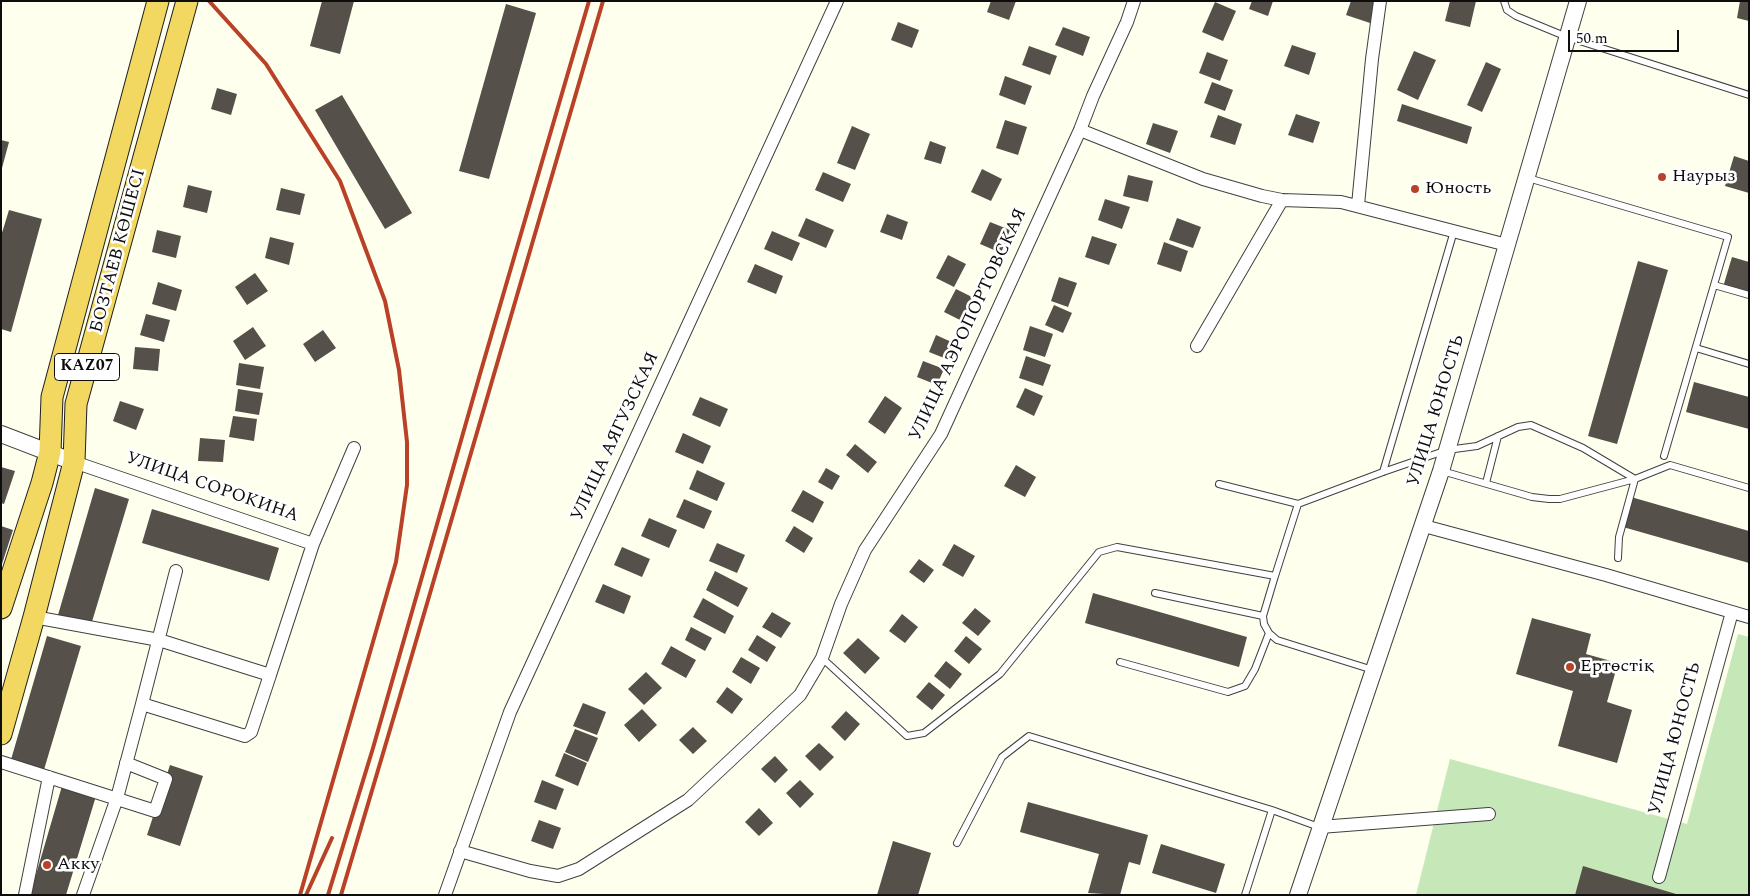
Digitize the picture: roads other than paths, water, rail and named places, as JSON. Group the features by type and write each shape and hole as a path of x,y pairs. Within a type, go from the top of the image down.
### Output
{"highway":[{"name":"БОЗТАЕВ КӨШЕСІ","path":"1,608 42,483 50,452 52,397 158,1"},
{"name":"БОЗТАЕВ КӨШЕСІ","path":"1,734 34,617 74,462 76,404 187,1"}],"street":[{"name":"УЛИЦА АЯГУЗСКАЯ","path":"445,895 510,712 837,1"},
{"name":"УЛИЦА АЭРОПОРТОВСКАЯ","path":"460,851 530,872 558,876 579,869 688,800 710,782 800,695 822,658 840,604 865,550 941,434 1080,130 1093,96 1127,22 1134,1"},
{"path":"1358,205 1372,59 1380,1"},
{"name":"УЛИЦА ЮНОСТЬ","path":"1298,895 1373,670 1424,526 1578,1"},
{"path":"1080,130 1202,179 1262,196 1282,200 1341,202 1358,205 1507,245"},
{"path":"1196,346 1282,200"},
{"name":"УЛИЦА СОРОКИНА","path":"1,434 74,462 313,544 354,448"},
{"path":"1424,526 1749,617"},
{"path":"142,704 246,736 251,732 313,544"},
{"path":"83,895 117,798 176,571"},
{"name":"УЛИЦА ЮНОСТЬ","path":"1659,877 1732,612"},
{"path":"34,617 159,640 270,675"},
{"path":"1,762 117,798 155,812 166,778 126,763"},
{"path":"25,895 49,777"},
{"path":"1320,827 1488,814"}],"lane":[{"path":"1504,1 1507,10 1516,16 1567,37 1749,95"},
{"path":"1527,178 1728,237 1664,456"},
{"path":"1383,472 1454,231"},
{"path":"1714,285 1749,295"},
{"path":"1696,348 1749,364"},
{"path":"1219,484 1298,504 1447,450 1478,446 1518,427 1531,425 1583,448 1635,479"},
{"path":"1486,484 1498,436"},
{"path":"1441,471 1532,496 1560,499 1635,479 1670,465 1749,488"},
{"path":"1618,558 1619,537 1635,479"},
{"path":"1298,504 1263,616 1264,624 1277,640 1373,670"},
{"path":"822,658 907,736 924,733 1000,674 1099,552 1117,547 1275,576"},
{"path":"1155,593 1263,616"},
{"path":"1120,662 1228,692 1245,686 1255,669 1269,632"},
{"path":"957,844 1002,757 1029,736 1272,810 1320,827"},
{"path":"1245,895 1272,810"}],"railway":[{"path":"209,1 266,64 340,181 385,301 399,370 407,442 407,485 396,562 300,895"},
{"path":"328,895 373,748 589,1"},
{"path":"341,895 603,1"},
{"path":"306,895 332,838"}],"place":[{"name":"Наурыз","path":"1662,177"},
{"name":"Юность","path":"1415,189"},
{"name":"Ертөстіқ","path":"1570,667"},
{"name":"Акку","path":"47,865"}]}
